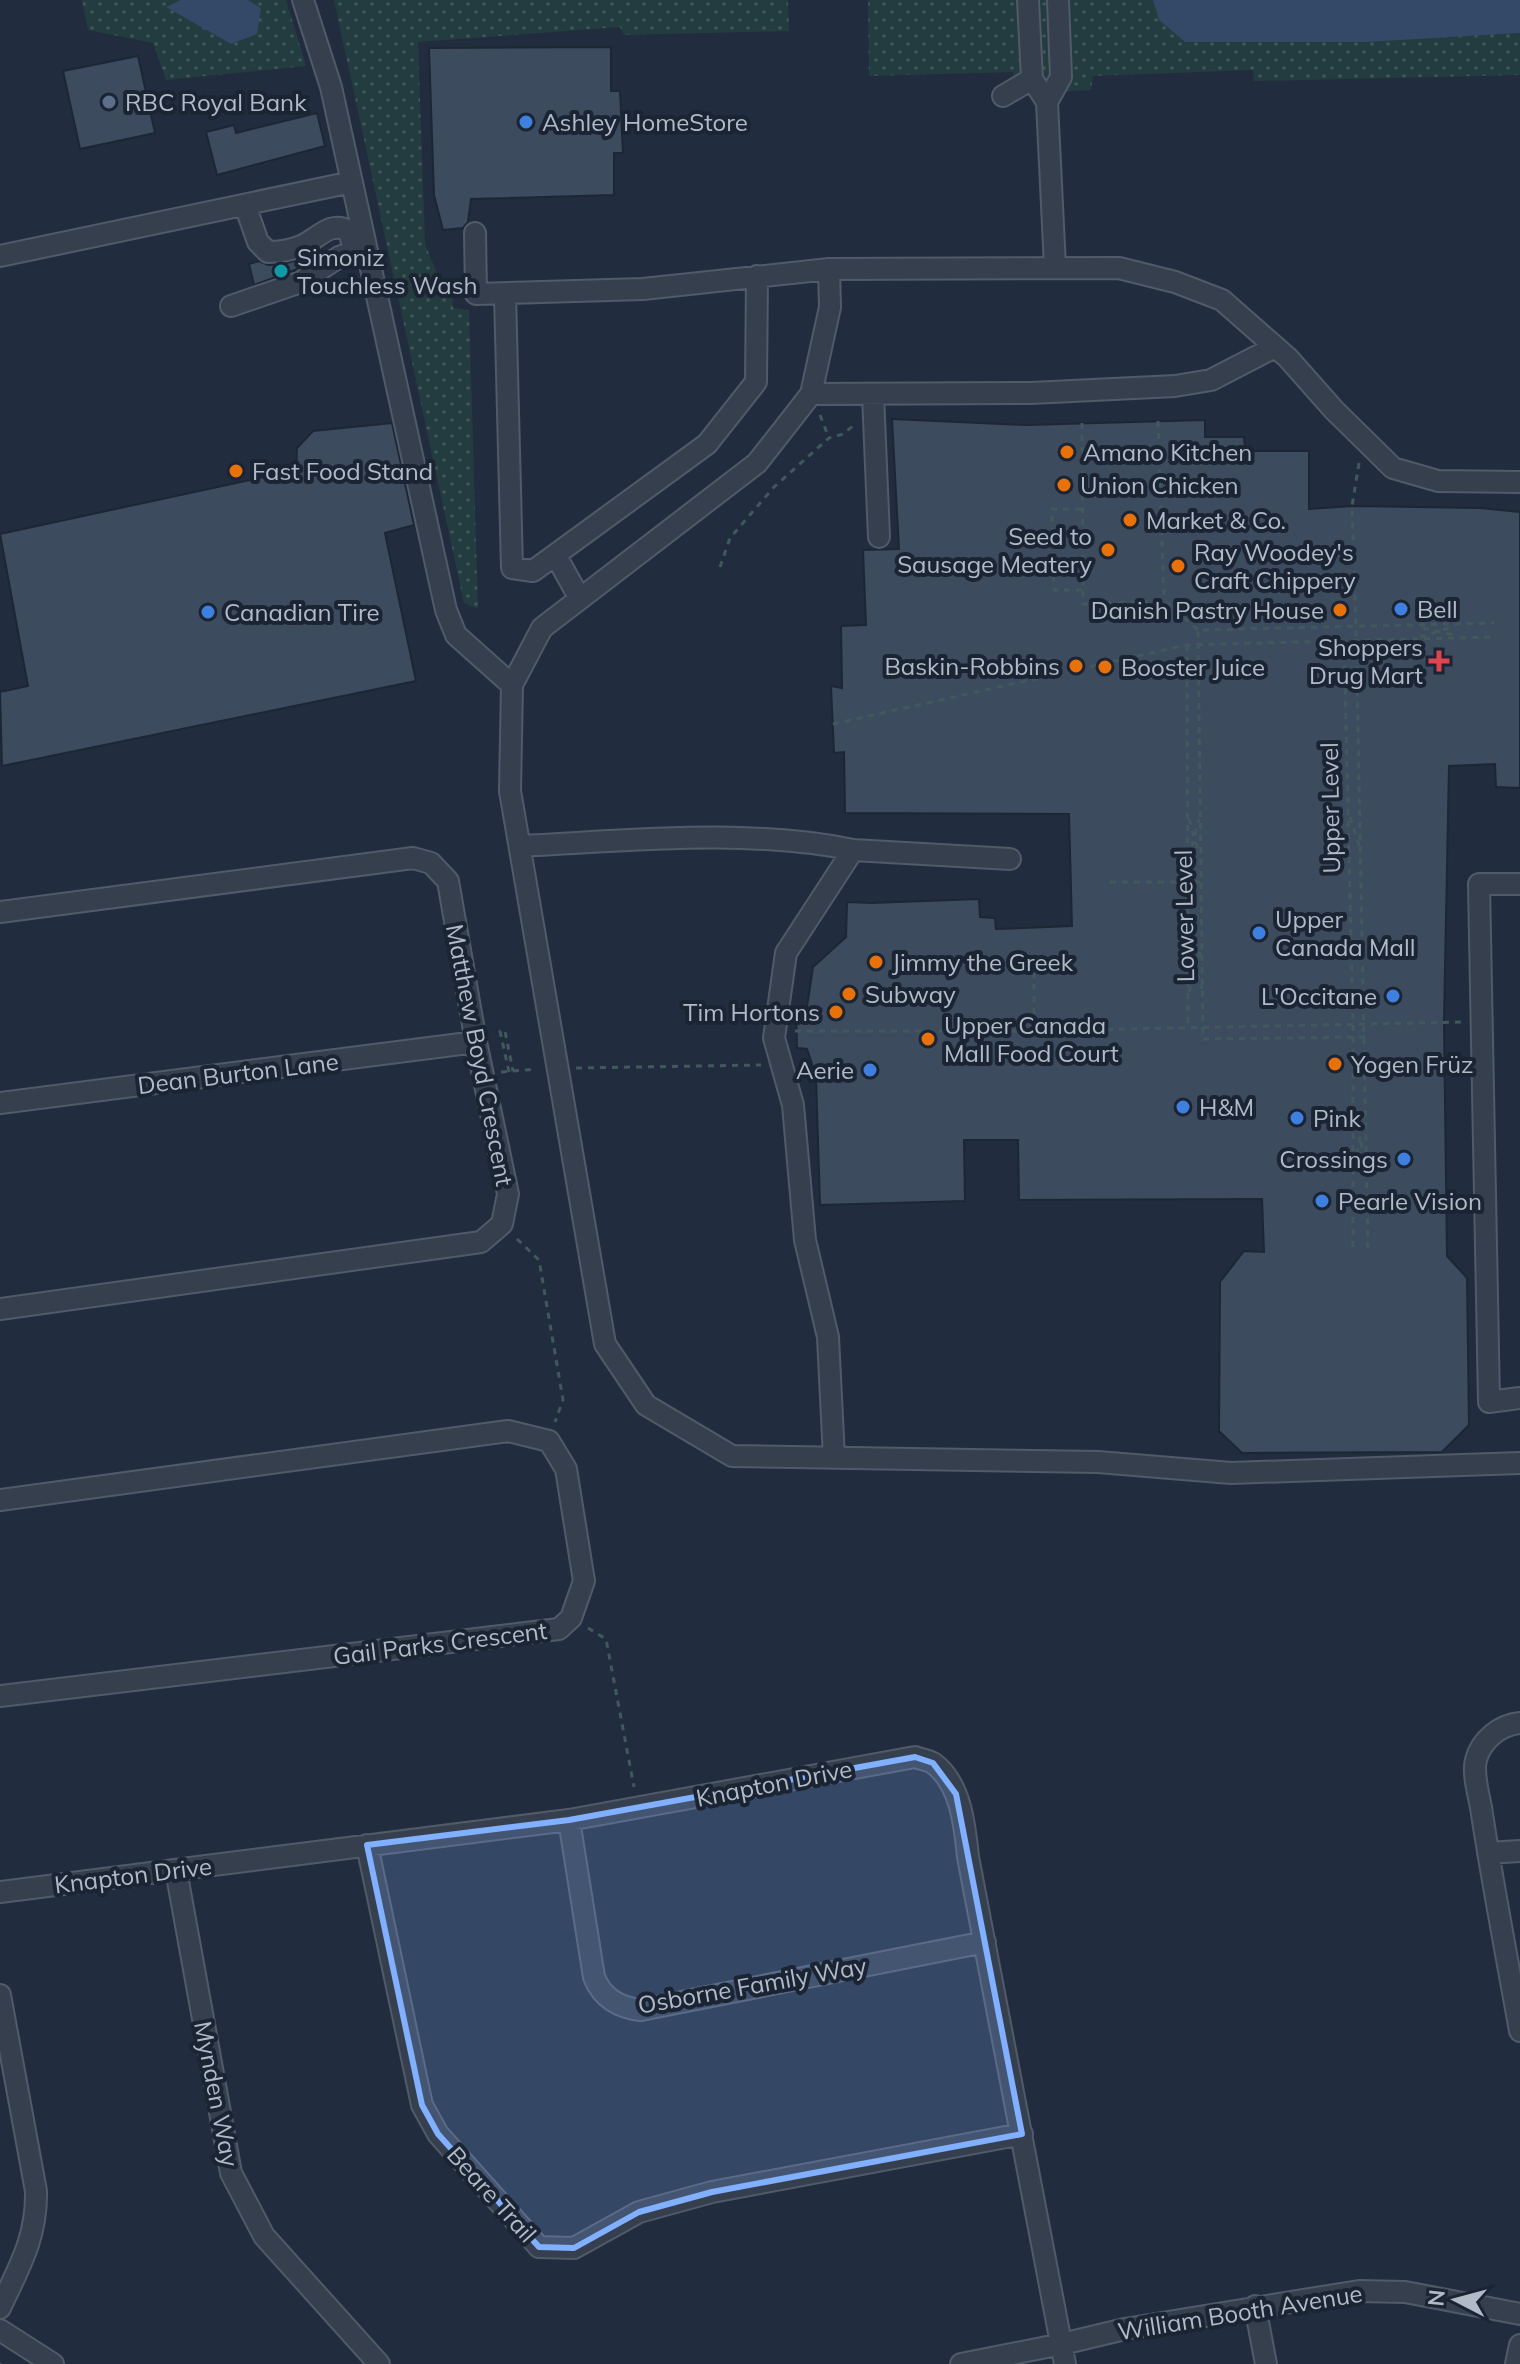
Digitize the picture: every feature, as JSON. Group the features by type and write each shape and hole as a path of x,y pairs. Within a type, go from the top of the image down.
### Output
{"street":[{"path":"303,0 331,87 446,610 456,635 512,685"},
{"path":"1028,0 1032,79 1047,102 1055,267"},
{"path":"1047,102 1061,77 1058,0"},
{"path":"1003,96 1032,79"},
{"path":"0,256 352,182"},
{"path":"231,306 301,282 350,253 353,246 349,231 337,227 329,228 301,246 268,252 258,242 245,205"},
{"path":"475,233 476,294 643,289 829,269 1119,268 1175,282 1222,300 1275,347 1393,468 1438,481 1520,482"},
{"path":"829,269 830,307 811,394 757,463 542,628 512,685 510,791 605,1344 646,1405 732,1456 1098,1462 1231,1473 1520,1463"},
{"path":"505,294 512,568 533,571 707,444 756,382 757,276"},
{"path":"811,394 1031,393 1175,386 1211,380 1275,347"},
{"path":"873,395 879,537"},
{"path":"556,556 580,599"},
{"path":"520,846 676,839 807,840 853,850 1010,859"},
{"path":"834,1458 828,1337 805,1240 793,1105 774,1038 786,953 853,850"},
{"name":"Matthew Boyd Crescent","path":"0,912 413,858 431,863 448,881 476,1042 508,1194 502,1224"},
{"path":"1520,884 1479,884 1489,1402 1520,1398"},
{"name":"Dean Burton Lane","path":"0,1103 476,1042"},
{"path":"0,1309 481,1242 502,1224"},
{"path":"0,1500 508,1431 549,1441"},
{"name":"Gail Parks Crescent","path":"0,1696 559,1629 571,1618 584,1581 566,1469 549,1441"},
{"path":"1520,1723 1506,1726 1490,1736 1477,1755 1475,1764 1488,1853 1516,1988 1520,2031"},
{"name":"Knapton Drive","path":"0,1892 569,1820 915,1757 933,1763 956,1794 963,1815 968,1857 1064,2354"},
{"name":"Osborne Family Way","path":"569,1820 594,1977 599,1989 610,2000 629,2009 641,2010 985,1942"},
{"name":"Beare Trail","path":"367,1845 422,2105 438,2134 539,2247 574,2248 639,2212 712,2192 1022,2134"},
{"path":"1488,1853 1520,1851"},
{"name":"Mynden Way","path":"176,1870 231,2173 264,2236 379,2364"},
{"path":"0,1995 36,2191 36,2219 27,2250 0,2308"},
{"name":"William Booth Avenue","path":"961,2364 1064,2354 1125,2329 1336,2294 1382,2291 1428,2295 1520,2314"},
{"path":"1255,2306 1266,2364"},
{"path":"0,2330 53,2364"},
{"path":"1516,2364 1520,2345"}],"path":[{"path":"720,567 730,538 774,487 829,438 843,434 864,418 872,417"},
{"path":"1158,421 1164,601"},
{"path":"1082,423 1083,604 1164,601 1198,630 1494,623"},
{"path":"1363,438 1352,506 1368,1250"},
{"path":"1082,509 1052,509 1054,590 1083,590"},
{"path":"1417,638 1461,624"},
{"path":"1416,626 1465,637"},
{"name":"Lower Level","path":"1198,630 1203,1039 1365,1037"},
{"path":"833,724 1187,645 1490,637"},
{"name":"Upper Level","path":"1344,640 1353,1023 1353,1249"},
{"path":"1187,645 1188,1027"},
{"path":"1187,812 1201,861"},
{"path":"1348,812 1361,852"},
{"path":"1188,861 1200,814"},
{"path":"1110,882 1201,882"},
{"path":"1188,996 1202,944"},
{"path":"1188,945 1203,993"},
{"path":"1034,960 1034,1031"},
{"path":"775,1030 1034,1031 1444,1021 1482,1024"},
{"path":"500,1031 505,1031 511,1071 500,1031"},
{"path":"501,1072 558,1068 781,1065"},
{"path":"1353,1105 1367,1169"},
{"path":"1353,1174 1366,1105"},
{"path":"502,1224 539,1260 563,1400 549,1441"},
{"path":"571,1618 606,1639 638,1808"}],"highlighted area":[{"path":"915,1757 933,1763 956,1794 1022,2134 712,2192 639,2212 574,2248 539,2247 438,2134 422,2105 367,1845 569,1820"}],"green space":[{"path":"82,0 286,0 306,66 166,80 153,43 88,30"},
{"path":"334,0 788,0 789,31 624,35 620,27 418,42 425,244 440,281 451,282 453,308 469,310 478,609 464,603"},
{"path":"868,0 1520,0 1520,75 1254,81 1253,70 1093,76 1091,90 1016,93 1013,72 869,76"}],"water":[{"path":"181,0 248,0 261,8 257,34 231,44 166,7"},
{"path":"1153,0 1520,0 1520,33 1367,42 1185,42 1159,20"}],"building":[{"name":"Ashley HomeStore","path":"611,47 611,91 620,91 623,153 614,153 614,195 471,199 468,222 463,228 443,230 434,195 429,48"},
{"name":"RBC Royal Bank","path":"138,56 155,133 80,149 63,71"},
{"path":"317,113 325,146 217,175 206,132 234,125 236,133"},
{"path":"309,257 310,261 295,270 254,285 249,264 259,261 268,265 283,264"},
{"name":"Upper Canada Mall","path":"892,419 1025,425 1205,420 1205,437 1244,437 1245,451 1309,451 1309,509 1352,506 1480,508 1520,512 1520,788 1496,787 1495,764 1449,766 1444,1021 1447,1256 1467,1278 1469,1425 1442,1452 1242,1453 1219,1431 1220,1282 1244,1251 1264,1252 1262,1199 1019,1200 1018,1140 964,1140 965,1201 820,1205 816,1076 807,1049 797,1048 796,1007 807,1007 813,967 846,937 847,902 979,899 980,917 995,918 996,929 1072,926 1069,814 845,813 844,752 834,753 831,686 842,688 841,626 866,625 863,550 899,549"},
{"name":"Canadian Tire","path":"392,423 414,525 385,533 416,681 2,766 0,692 28,686 0,534 296,470 297,448 313,431"}],"place":[{"name":"RBC Royal Bank","path":"109,102"},
{"name":"Ashley HomeStore","path":"526,122"},
{"name":"Simoniz Touchless Wash","path":"281,271"},
{"name":"Amano Kitchen","path":"1067,452"},
{"name":"Fast Food Stand","path":"236,471"},
{"name":"Union Chicken","path":"1064,485"},
{"name":"Market & Co.","path":"1130,520"},
{"name":"Seed to Sausage Meatery","path":"1108,550"},
{"name":"Ray Woodey's Craft Chippery","path":"1178,566"},
{"name":"Bell","path":"1401,609"},
{"name":"Danish Pastry House","path":"1340,610"},
{"name":"Canadian Tire","path":"208,612"},
{"name":"Shoppers Drug Mart","path":"1439,661"},
{"name":"Baskin-Robbins","path":"1076,666"},
{"name":"Booster Juice","path":"1105,667"},
{"name":"Upper Canada Mall","path":"1259,933"},
{"name":"Jimmy the Greek","path":"876,962"},
{"name":"Subway","path":"849,994"},
{"name":"L'Occitane","path":"1393,996"},
{"name":"Tim Hortons","path":"836,1012"},
{"name":"Upper Canada Mall Food Court","path":"928,1039"},
{"name":"Yogen Früz","path":"1335,1064"},
{"name":"Aerie","path":"870,1070"},
{"name":"H&M","path":"1183,1107"},
{"name":"Pink","path":"1297,1118"},
{"name":"Crossings","path":"1404,1159"},
{"name":"Pearle Vision","path":"1322,1201"}]}
